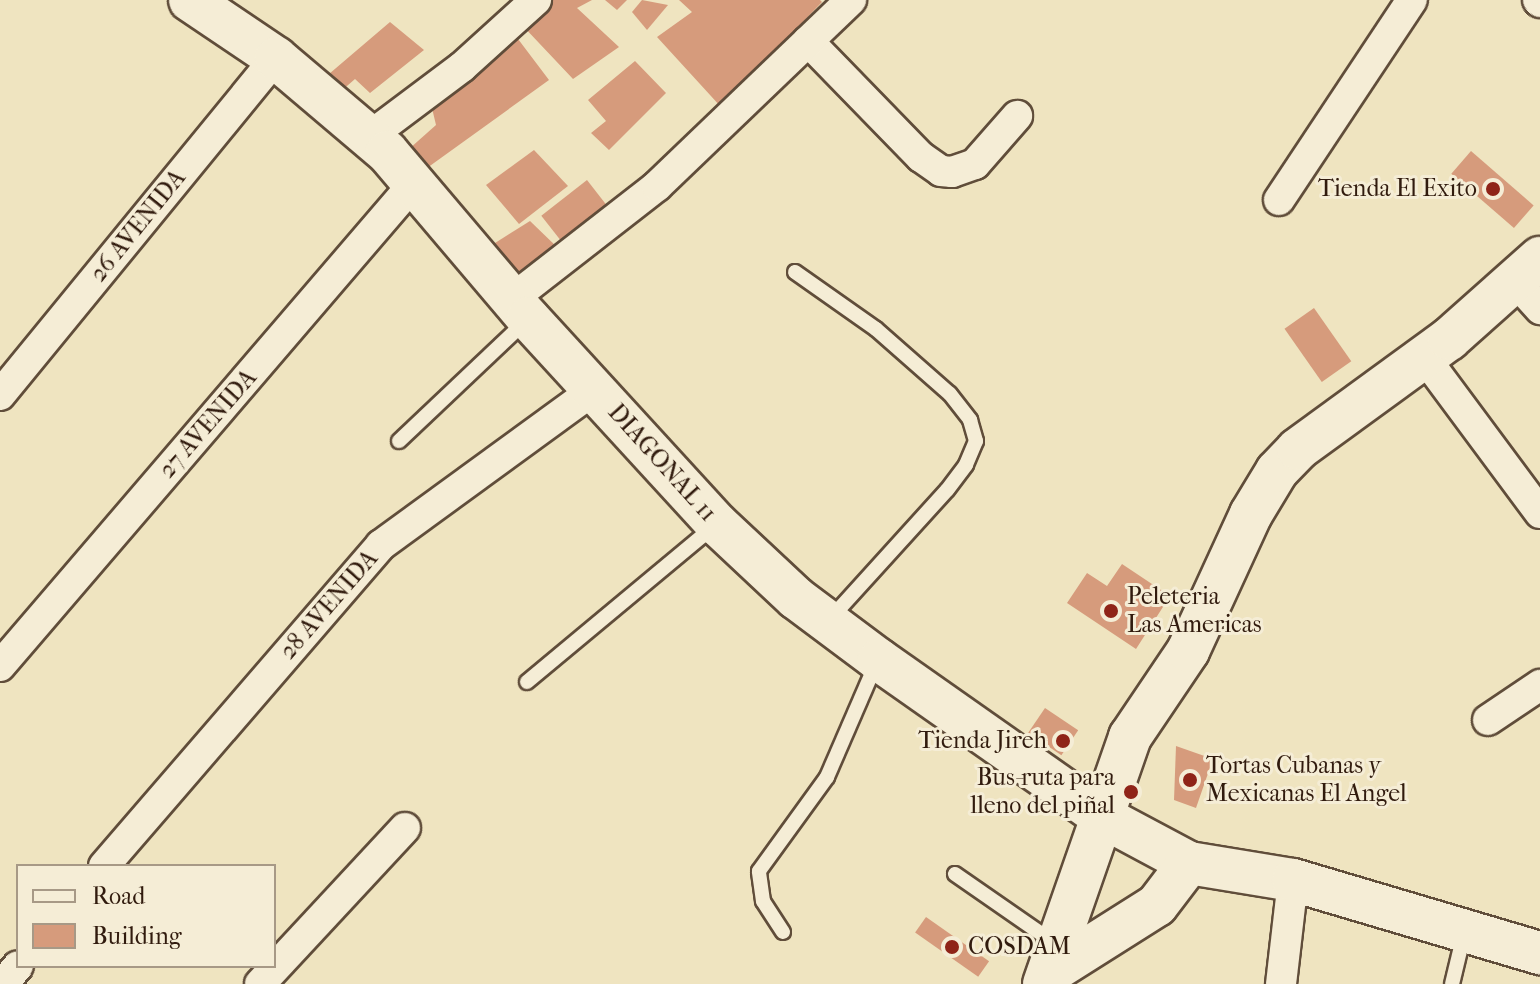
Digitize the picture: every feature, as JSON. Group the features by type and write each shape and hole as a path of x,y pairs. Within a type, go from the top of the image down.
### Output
{"street":[{"name":"DIAGONAL 11","path":"190,0 276,58 370,136 415,182 520,309 595,389 676,463 713,514 827,623 879,660 1101,816 1189,863 1293,880 1465,928 1540,953"},
{"path":"370,136 462,67 536,0"},
{"path":"520,309 657,186 851,0"},
{"path":"1279,200 1412,0"},
{"path":"808,41 921,157 941,171 952,172 975,164 1017,116"},
{"name":"26 AVENIDA","path":"0,395 276,58"},
{"name":"27 AVENIDA","path":"0,666 415,182"},
{"path":"1048,978 1130,737 1194,641 1264,491 1298,449 1428,362 1532,282"},
{"path":"1428,362 1540,513"},
{"name":"28 AVENIDA","path":"106,864 381,545 595,389"},
{"path":"1488,720 1540,685"},
{"path":"276,967 405,828"},
{"path":"1048,978 1157,905 1189,863"},
{"path":"1281,984 1293,880"},
{"path":"3,984 16,968"},
{"path":"260,984 275,968"}],"lane":[{"path":"795,272 876,329 950,394 970,420 976,441 966,465 947,490 827,623"},
{"path":"399,441 520,309"},
{"path":"527,682 713,514"},
{"path":"783,932 763,901 759,871 827,777 879,660"},
{"path":"955,874 1043,935 1048,978"},
{"path":"1452,984 1465,928"}],"building":[{"path":"552,0 592,0 577,8 619,47 573,79 522,25"},
{"path":"605,0 627,0 617,10"},
{"path":"642,0 668,5 647,30 632,12"},
{"path":"679,0 822,2 721,107 657,37 692,12"},
{"path":"390,22 424,50 370,93 355,79 340,92 329,74"},
{"path":"515,35 549,80 427,168 409,149 436,125 431,104"},
{"path":"635,61 666,93 609,150 591,133 606,121 588,100"},
{"path":"534,150 568,186 519,224 486,185"},
{"name":"Tienda El Exito","path":"1471,151 1534,205 1514,228 1451,174"},
{"path":"587,180 610,209 564,245 541,216"},
{"path":"530,221 559,249 513,284 484,250"},
{"path":"1314,308 1351,361 1322,382 1285,329"},
{"name":"Peleteria Las Americas","path":"1122,564 1170,596 1136,649 1067,603 1087,573 1107,586"},
{"path":"1045,708 1078,730 1061,755 1028,733"},
{"name":"Tortas Cubanas y Mexicanas El Angel","path":"1176,746 1213,759 1196,808 1174,800"},
{"name":"COSDAM","path":"926,917 989,961 978,977 915,933"}],"place":[{"name":"Tienda El Exito","path":"1493,189"},
{"name":"Peleteria Las Americas","path":"1111,611"},
{"name":"Tienda Jireh","path":"1063,741"},
{"name":"Tortas Cubanas y Mexicanas El Angel","path":"1190,780"},
{"name":"Bus-ruta para lleno del piñal","path":"1131,792"},
{"name":"COSDAM","path":"952,947"}]}
